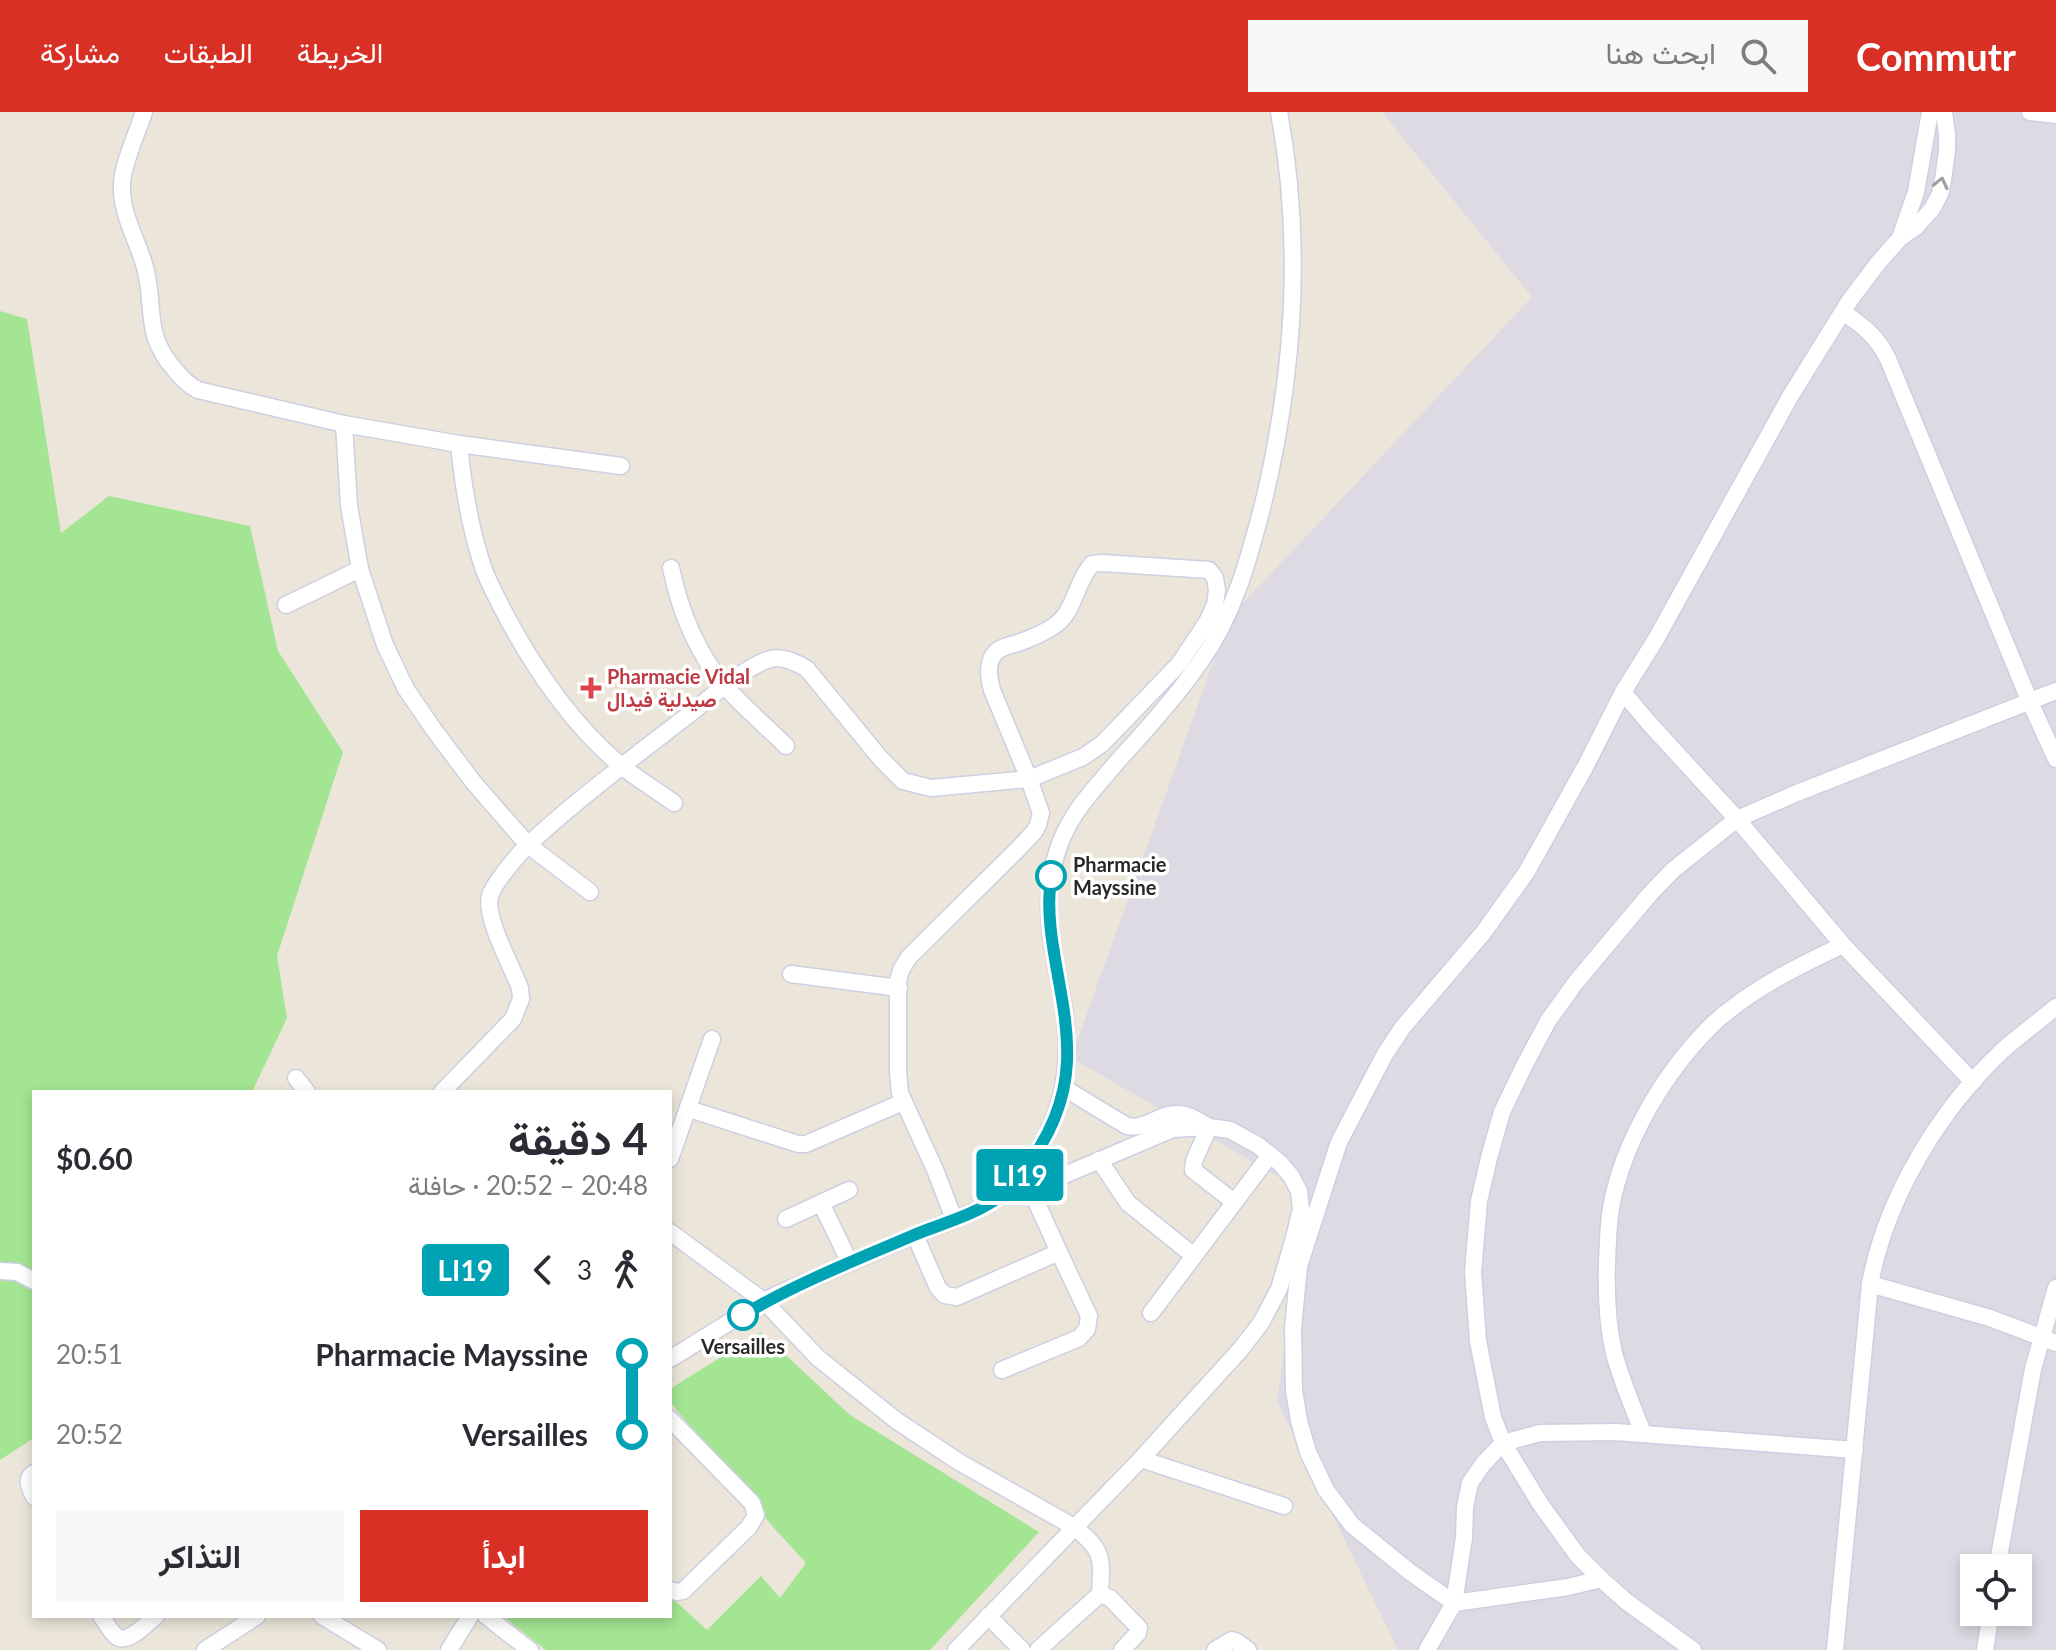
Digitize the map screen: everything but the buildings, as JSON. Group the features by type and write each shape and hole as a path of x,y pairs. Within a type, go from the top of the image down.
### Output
{"street":[{"path":"144,112 122,179 122,194 146,271 156,343 189,386 344,424 459,444 621,466"},
{"path":"672,1358 777,1295 974,1212 1010,1187 1032,1161 1048,1134 1064,1088 1067,1033 1054,961 1048,898 1056,854 1070,822 1093,787 1184,685 1216,637 1238,590 1269,479 1288,363 1293,257 1287,152 1279,112"},
{"path":"1900,238 1916,192 1930,112"},
{"path":"1601,1579 1568,1587 1454,1603 1352,1525 1326,1490 1308,1452 1299,1421 1294,1390 1293,1328 1299,1266 1339,1142 1385,1054 1403,1027 1483,933 1526,873 1623,692 1669,617 1784,407 1861,284 1900,238 1924,220 1940,194 1947,151 1944,112"},
{"path":"2030,112 2056,115"},
{"path":"1843,312 1880,342 2056,759"},
{"path":"344,424 349,506 360,569 385,645 406,689 474,783 528,845 590,892"},
{"path":"459,444 469,516 485,571 526,654 590,736 622,766 674,803"},
{"path":"444,1090 513,1019 521,999 520,988 491,918 488,902 491,890 528,845 622,766 725,686 770,658 797,663 807,669 903,781 931,788 1029,779 1083,757 1102,744 1179,664 1215,605 1215,578 1209,570 1092,564 1079,582 1069,609 1060,621 1001,649 990,663 992,690 1029,779 1041,813 1038,825 909,957 899,976 900,1093 954,1219"},
{"path":"671,568 677,596 706,661 725,686 786,746"},
{"path":"286,605 360,569"},
{"path":"1693,1650 1653,1622 1578,1556 1541,1505 1503,1443 1493,1417 1478,1341 1473,1272 1479,1201 1502,1112 1548,1021 1576,982 1673,870 1737,819 2056,691"},
{"path":"1623,692 1737,819 1843,945 1973,1082"},
{"path":"1643,1433 1614,1352 1605,1297 1611,1208 1622,1167 1639,1125 1690,1050 1715,1023 1741,1002 1800,965 1843,945"},
{"path":"791,974 899,988"},
{"path":"1835,1650 1870,1284 1882,1239 1906,1178 1942,1121 2003,1051 2056,1007"},
{"path":"672,1154 712,1039"},
{"path":"296,1078 305,1090"},
{"path":"1064,1088 1127,1126 1144,1126 1177,1113 1209,1127"},
{"path":"689,1109 806,1144 903,1102"},
{"path":"1209,1127 1193,1170 1234,1202"},
{"path":"956,1650 1141,1459 1240,1350 1261,1323 1279,1289 1301,1209 1299,1191 1291,1176 1270,1155 1230,1130 1209,1127 1173,1129 1048,1182 1030,1188 1010,1187"},
{"path":"1151,1313 1270,1155"},
{"path":"1099,1160 1128,1203 1194,1256"},
{"path":"1002,1370 1079,1338 1090,1322 1030,1188"},
{"path":"786,1219 849,1190"},
{"path":"821,1203 850,1263"},
{"path":"672,1233 765,1302 818,1358 897,1421 1089,1539 1102,1559 1100,1594 1038,1650"},
{"path":"915,1235 938,1288 945,1295 957,1297 1059,1252"},
{"path":"0,1271 17,1272 32,1280"},
{"path":"1870,1284 1990,1318 2049,1341"},
{"path":"1999,1554 2021,1426 2049,1341 2056,1288"},
{"path":"672,1421 752,1503 756,1515 749,1527 683,1591 672,1591"},
{"path":"1427,1650 1454,1603 1470,1483 1503,1443 1540,1433 1643,1433 1855,1450"},
{"path":"1141,1459 1284,1506"},
{"path":"1100,1594 1110,1598 1139,1628 1122,1650"},
{"path":"988,1616 1022,1650"},
{"path":"102,1618 115,1635 125,1639 154,1618"},
{"path":"205,1650 254,1618"},
{"path":"325,1618 378,1650"},
{"path":"449,1650 469,1618"},
{"path":"489,1618 530,1650"},
{"path":"1985,1650 1989,1626"},
{"path":"1215,1650 1232,1640 1248,1650"}],"shaded area":[{"path":"1382,112 2056,112 2056,1650 1398,1650 1277,1401 1307,1193 1071,1058 1229,618 1532,297"}],"green space":[{"path":"0,311 27,319 61,533 109,496 250,526 278,651 343,752 277,956 287,1018 253,1090 32,1090 32,1439 0,1460"},
{"path":"761,1332 850,1415 1039,1532 930,1650 546,1650 506,1618 672,1618 672,1598 707,1630 761,1576 780,1598 806,1563 672,1404 672,1388"}],"bus line":[{"name":"LI19","path":"743,1315 777,1295 974,1212 1002,1195 1032,1161 1058,1109 1067,1062 1067,1033 1049,922 1051,876"}],"place":[{"name":"Pharmacie Vidal صيدلية فيدال","path":"591,688"},
{"name":"Pharmacie Mayssine","path":"1051,876"},
{"name":"Versailles","path":"743,1315"}]}
